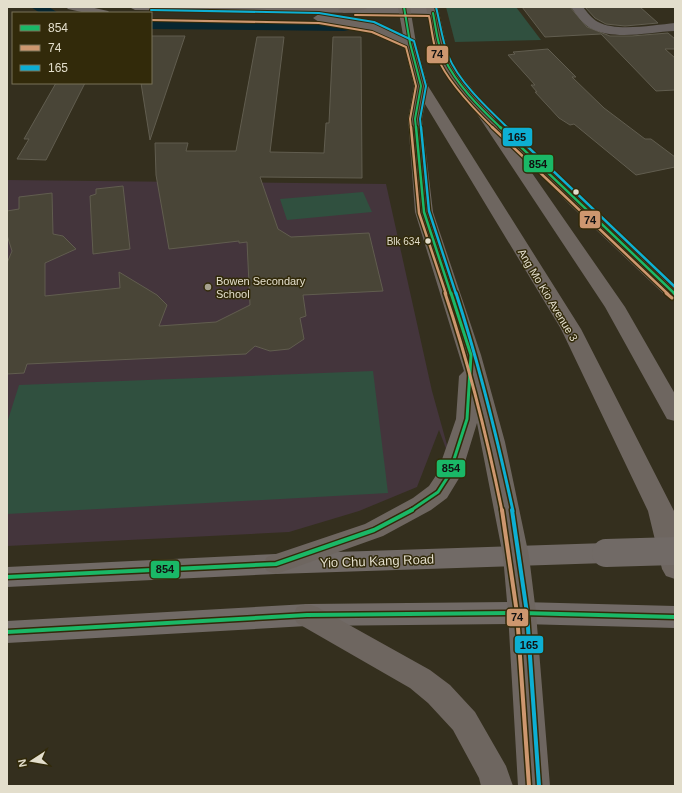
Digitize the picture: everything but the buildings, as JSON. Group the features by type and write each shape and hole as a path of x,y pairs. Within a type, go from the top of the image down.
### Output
{"highway":[{"path":"344,10 362,7"},
{"path":"404,12 421,86 415,119 424,212 471,355 493,442 516,556 522,612 534,786"},
{"path":"433,12 443,58 455,77 481,109 615,307 675,414"},
{"path":"319,18 373,27 410,43"},
{"name":"Ang Mo Kio Avenue 3","path":"421,86 571,329 661,511 675,569"},
{"path":"481,109 675,294"},
{"path":"276,564 374,530 422,504 438,492 449,475 467,419 471,355"},
{"path":"308,615 420,679 439,694 464,721 495,776 498,786"}],"main road":[{"path":"72,7 99,12"},
{"path":"135,7 433,12"},
{"path":"152,15 319,18 404,12"},
{"name":"Yio Chu Kang Road","path":"7,577 276,564 675,551"},
{"path":"7,632 308,615 522,612 675,617"}],"street":[{"path":"577,7 594,25 602,28 615,30 675,27"}],"shaded area":[{"name":"Bowen Secondary School","path":"7,180 386,184 432,391 454,470 439,430 417,487 359,511 289,532 7,546"}],"green space":[{"path":"446,7 516,7 541,40 455,42"},
{"path":"363,192 372,212 287,220 280,199"},
{"path":"373,371 388,493 7,514 7,423 19,385"}],"waterway":[{"path":"38,7 49,12"},
{"path":"152,25 344,27"}],"transit line":[{"name":"854","path":"7,577 276,564 374,530 422,504 438,492 449,475 467,419 471,355 424,212 415,119 421,86 410,43 404,7"},
{"name":"165","path":"436,7 448,55 459,74 485,106 675,287"},
{"name":"165","path":"151,10 319,13 374,22 414,41 426,86 420,119 429,211 476,354 498,441 516,527 527,613 539,786"},
{"name":"854","path":"433,13 443,57 455,77 481,109 675,294"},
{"name":"74","path":"355,15 429,16 438,59 451,80 477,112 672,298"},
{"name":"74","path":"152,20 319,23 372,32 406,47 416,86 410,119 419,213 466,356 488,443 506,529 517,613 529,786"},
{"name":"854","path":"7,632 307,615 522,613 675,617"}],"place":[{"name":"Blk 634","path":"428,241"},
{"name":"Bowen Secondary School","path":"208,287"}]}
